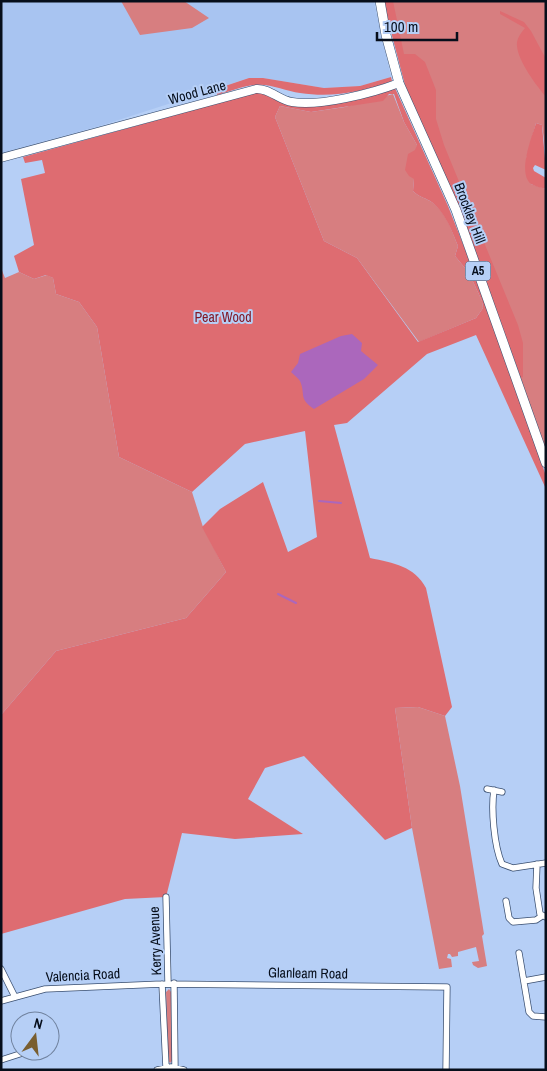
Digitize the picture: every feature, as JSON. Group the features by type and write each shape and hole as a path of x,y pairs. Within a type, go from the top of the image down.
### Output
{"main road":[{"name":"Brockley Hill","path":"380,1 386,35 400,83 456,210 546,463"}],"street":[{"name":"Wood Lane","path":"1,158 256,89 264,89 286,101 298,103 366,94 400,83"},
{"path":"487,789 502,792"},
{"path":"494,790 492,803 502,864 510,868 546,863"},
{"path":"506,901 509,918 513,922 536,920 544,917 536,888 537,864"},
{"name":"Kerry Avenue","path":"166,897 168,983 166,1067"},
{"path":"519,953 530,1014 535,1017 546,1017"},
{"path":"1,969 15,997"},
{"path":"524,981 546,977"},
{"name":"Kerry Avenue","path":"168,983 175,1067"},
{"name":"Glanleam Road","path":"168,983 447,987 446,1070"},
{"name":"Valencia Road","path":"1,1001 45,989 168,983"},
{"path":"157,1070 175,1067 184,1070"}],"shaded area":[{"path":"1,1 374,1 391,77 360,86 324,88 263,78 249,78 103,125 1,153"},
{"path":"121,1 184,1 209,18 192,28 140,35"},
{"path":"383,1 546,1 546,156 542,125 536,123 526,159 531,184 546,189 546,452 487,280 459,209 406,88"},
{"path":"393,94 404,122 417,145 413,191 430,201 444,215 458,246 455,256 469,273 482,301 483,308 476,318 419,342 357,258 324,241 275,117 280,106 311,112 345,107"},
{"path":"1,268 5,278 19,272 34,279 47,275 53,278 56,294 79,302 97,327 119,457 192,492 203,527 226,572 186,618 56,651 1,715"},
{"path":"352,334 362,343 361,351 378,365 364,379 314,409 304,399 300,381 291,372 298,363 300,354 341,336"},
{"path":"418,707 445,716 460,786 484,934 482,936 487,966 478,968 473,965 472,962 479,961 476,947 458,952 458,956 452,957 448,954 447,958 451,959 452,967 439,969 412,828 395,708"},
{"path":"169,989 171,992 173,1060 170,1063 168,1060 166,992"}],"green space":[{"path":"383,1 393,1 404,54 415,54 425,62 436,90 436,119 444,145 518,325 523,343 523,377 521,378 459,209 406,88"},
{"path":"500,11 524,22 546,59 546,97 528,73 518,52 517,41 525,28 500,14"},
{"path":"391,77 392,81 381,85 347,93 324,95 300,93 260,85 217,95 216,89 249,78 263,78 324,88 360,86"},
{"name":"Pear Wood","path":"395,88 448,206 478,282 546,476 546,489 476,335 427,354 347,423 334,425 370,558 395,564 409,570 416,575 426,588 452,707 445,716 418,707 395,708 412,828 385,840 304,756 265,768 248,799 303,834 235,839 182,833 166,897 125,899 1,934 1,715 56,651 186,618 226,572 202,527 220,509 263,482 288,552 317,537 305,431 245,444 192,492 119,457 97,327 79,302 56,294 53,278 46,275 34,279 19,272 14,256 34,245 21,179 45,173 42,160 25,163 23,157 259,92 293,106 357,99","holes":["389,94 394,94 404,122 417,145 415,150 408,154 405,170 414,179 413,191 430,201 443,215 458,246 455,256 469,273 482,301 483,308 476,318 418,342 357,258 324,241 275,117 280,106 311,112 383,101"]},
{"path":"536,123 542,125 546,170 535,165 533,168 534,171 546,178 546,189 531,184 525,172 529,146"}],"waterway":[{"path":"319,501 341,503"},
{"path":"278,594 296,603"}]}
